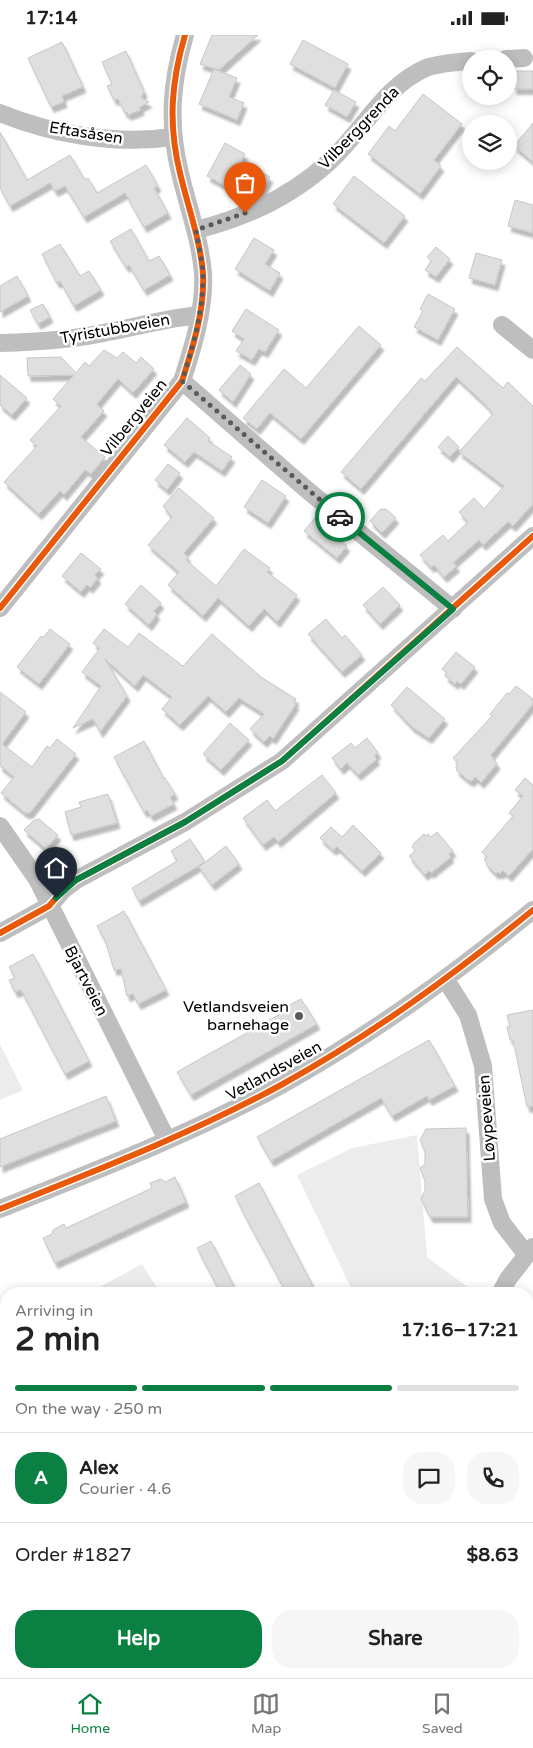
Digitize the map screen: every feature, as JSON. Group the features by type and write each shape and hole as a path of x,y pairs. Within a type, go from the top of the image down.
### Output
{"street":[{"name":"Vilbergveien","path":"0,608 182,381 200,315 203,275 196,230 180,172 173,137 172,88 185,35"},
{"path":"517,58 524,58"},
{"name":"Vilberggrenda","path":"196,230 228,221 295,190 332,159 388,95 415,74 427,68 462,62"},
{"name":"Eftasåsen","path":"0,113 50,129 108,140 148,140 173,137"},
{"name":"Tyristubbveien","path":"0,343 69,339 164,319 200,315"},
{"path":"502,325 533,350"},
{"path":"182,381 306,489 453,609"},
{"path":"0,933 49,906 63,890 76,880 185,822 282,761 533,536"},
{"name":"Bjartveien","path":"0,826 36,879 167,1140"},
{"name":"Vetlandsveien","path":"0,1209 196,1128 281,1085 374,1030 446,980 533,909"},
{"name":"Løypeveien","path":"446,980 468,1015 483,1066 493,1199 502,1223 530,1251"},
{"path":"505,1287 530,1251"}],"shaded area":[{"path":"0,1044 23,1090 0,1100"},
{"path":"417,1135 427,1257 468,1287 351,1287 297,1175 352,1148"},
{"path":"142,1264 157,1287 100,1287"}],"building":[{"path":"212,35 258,35 219,70 200,64"},
{"path":"303,40 348,64 335,88 290,64"},
{"path":"62,42 83,87 62,96 64,102 51,107 28,58"},
{"path":"126,51 144,92 141,98 149,102 140,107 141,110 128,115 118,99 114,100 107,86 112,84 102,62"},
{"path":"214,69 237,78 229,97 244,103 237,120 199,104"},
{"path":"517,71 533,71 533,89 517,89"},
{"path":"334,90 356,102 347,117 325,105"},
{"path":"423,94 462,124 434,160 441,166 420,194 368,154 389,126 395,131"},
{"path":"533,123 533,162 517,149 517,142"},
{"path":"0,132 27,180 70,155 85,180 88,178 97,193 146,165 158,186 154,188 168,213 144,227 125,193 84,217 65,186 55,191 50,183 10,206 0,188"},
{"path":"225,143 245,154 241,161 270,177 261,194 247,186 243,195 207,176"},
{"path":"354,176 405,216 384,243 333,204"},
{"path":"515,200 533,205 533,233 508,226"},
{"path":"131,229 149,261 159,256 170,275 144,290 129,265 126,267 110,241"},
{"path":"254,238 274,250 265,264 280,273 270,291 235,269"},
{"path":"60,244 80,276 89,271 101,290 74,306 60,281 57,283 42,254"},
{"path":"436,247 450,259 436,277 425,270 431,261 427,257"},
{"path":"476,253 502,260 495,285 469,278"},
{"path":"17,276 28,296 0,312 0,286"},
{"path":"428,294 455,309 438,340 414,327 423,311 420,309"},
{"path":"43,304 50,317 38,324 30,310"},
{"path":"246,309 279,330 265,352 259,349 252,360 236,351 244,339 232,331"},
{"path":"359,326 381,345 301,439 270,413 257,429 243,418 284,369 306,388"},
{"path":"457,347 503,388 508,382 533,406 533,504 513,526 508,522 483,545 479,540 453,563 457,566 444,577 434,565 431,567 420,555 443,535 448,541 468,522 459,512 474,498 484,509 504,486 459,452 493,414 486,405 456,377 361,489 341,472 421,378 425,381"},
{"path":"104,350 117,358 123,352 136,363 141,357 154,369 133,393 118,379 97,404 104,411 81,437 105,457 91,474 85,470 64,495 60,491 39,514 4,482 37,446 30,440 61,406 53,399 74,375 28,376 27,358 61,357 76,373 85,362 89,366"},
{"path":"240,365 251,374 233,402 219,390"},
{"path":"0,375 27,398 12,415 0,405"},
{"path":"187,418 210,438 208,441 232,457 222,471 194,452 185,462 164,445"},
{"path":"448,436 459,447 450,457 438,447"},
{"path":"168,464 180,473 167,490 155,480"},
{"path":"262,480 286,496 268,523 244,507"},
{"path":"179,488 214,518 184,553 188,557 186,560 216,586 244,549 270,568 267,572 297,595 277,622 264,609 249,626 218,598 203,616 168,585 179,572 148,545 172,517 163,506"},
{"path":"381,509 386,509 396,518 382,533 370,521"},
{"path":"315,518 347,546 337,558 304,531"},
{"path":"81,553 101,569 95,575 98,578 90,588 87,585 81,592 62,576"},
{"path":"141,585 161,603 154,611 157,614 149,625 125,604"},
{"path":"383,587 400,605 380,624 363,605"},
{"path":"326,619 342,638 345,635 362,655 342,672 308,634"},
{"path":"50,629 70,644 39,684 17,667 41,636 43,638"},
{"path":"104,629 128,647 139,633 183,666 212,634 261,677 296,699 294,703 296,704 273,739 270,736 264,742 250,729 264,714 239,698 226,712 208,696 180,725 162,709 172,697 143,675 135,686 105,659 127,696 100,732 93,719 73,728 101,686 82,672 100,648 93,643"},
{"path":"456,652 475,667 461,684 457,681 455,684 445,676 447,673 442,669"},
{"path":"516,686 533,699 533,704 491,755 497,764 481,783 475,777 472,781 468,780 457,771 458,763 453,758 492,716 490,714 507,693 509,694"},
{"path":"407,687 445,719 429,738 412,727 391,705"},
{"path":"0,692 26,712 2,744 32,767 47,746 50,748 57,739 76,754 30,813 25,813 1,793 14,777 0,766"},
{"path":"230,723 249,740 221,770 203,754"},
{"path":"367,738 378,753 374,756 377,759 358,775 347,763 341,769 332,758 351,743 355,748"},
{"path":"144,741 164,779 175,794 170,797 174,804 151,816 147,810 144,812 114,757"},
{"path":"322,775 336,793 278,842 274,837 263,845 243,818 267,800 275,811"},
{"path":"525,778 533,785 533,849 509,876 503,871 500,874 498,872 496,874 486,864 484,860 487,857 482,852 513,816 509,813 523,796 515,790"},
{"path":"108,794 117,823 71,835 65,812 81,807 79,802"},
{"path":"39,819 58,835 46,849 24,830 33,821"},
{"path":"353,825 381,853 362,871 337,847 333,850 320,838 331,827 342,837"},
{"path":"437,832 453,851 449,854 451,857 431,873 429,871 425,875 409,856 415,851 412,847 414,843 424,834 426,836 428,834 431,837"},
{"path":"190,839 205,862 139,901 132,888 177,861 171,851"},
{"path":"226,846 239,864 212,885 199,867"},
{"path":"124,911 166,990 138,1004 133,994 127,996 121,969 114,970 106,943 97,926"},
{"path":"33,954 89,1061 65,1074 21,990 15,992 9,980 15,978 9,967"},
{"path":"301,999 317,1024 191,1095 177,1072 282,1013 280,1010"},
{"path":"533,1010 533,1106 527,1107 513,1040 510,1040 507,1027 510,1027 507,1015"},
{"path":"429,1040 455,1086 429,1100 427,1096 392,1116 381,1098 271,1161 257,1137"},
{"path":"106,1096 116,1121 0,1167 0,1139"},
{"path":"466,1128 468,1217 430,1217 421,1199 425,1190 425,1181 420,1168 425,1164 425,1152 420,1140 426,1129"},
{"path":"175,1177 186,1202 55,1263 43,1238 52,1234 53,1230 64,1224 66,1228 152,1188 150,1183 161,1179 165,1182"},
{"path":"259,1183 313,1287 283,1287 235,1196"},
{"path":"211,1241 234,1287 217,1287 197,1248"}],"cycle path":[{"path":"0,608 182,381 197,328 203,287 199,248 180,173 174,138 174,87 185,35"},
{"path":"0,933 49,906 63,890 76,880 185,822 282,761 533,536"},
{"path":"0,1209 178,1136 247,1103 315,1066 380,1025 442,981 533,910"}],"way so far":[{"path":"245,213 211,227 196,230 203,275 200,315 182,381 340,517"}],"place":[{"name":"Vetlandsveien barnehage","path":"299,1016"}],"route":[{"path":"56,898 76,880 102,868 185,822 282,761 453,609 340,517"}]}
